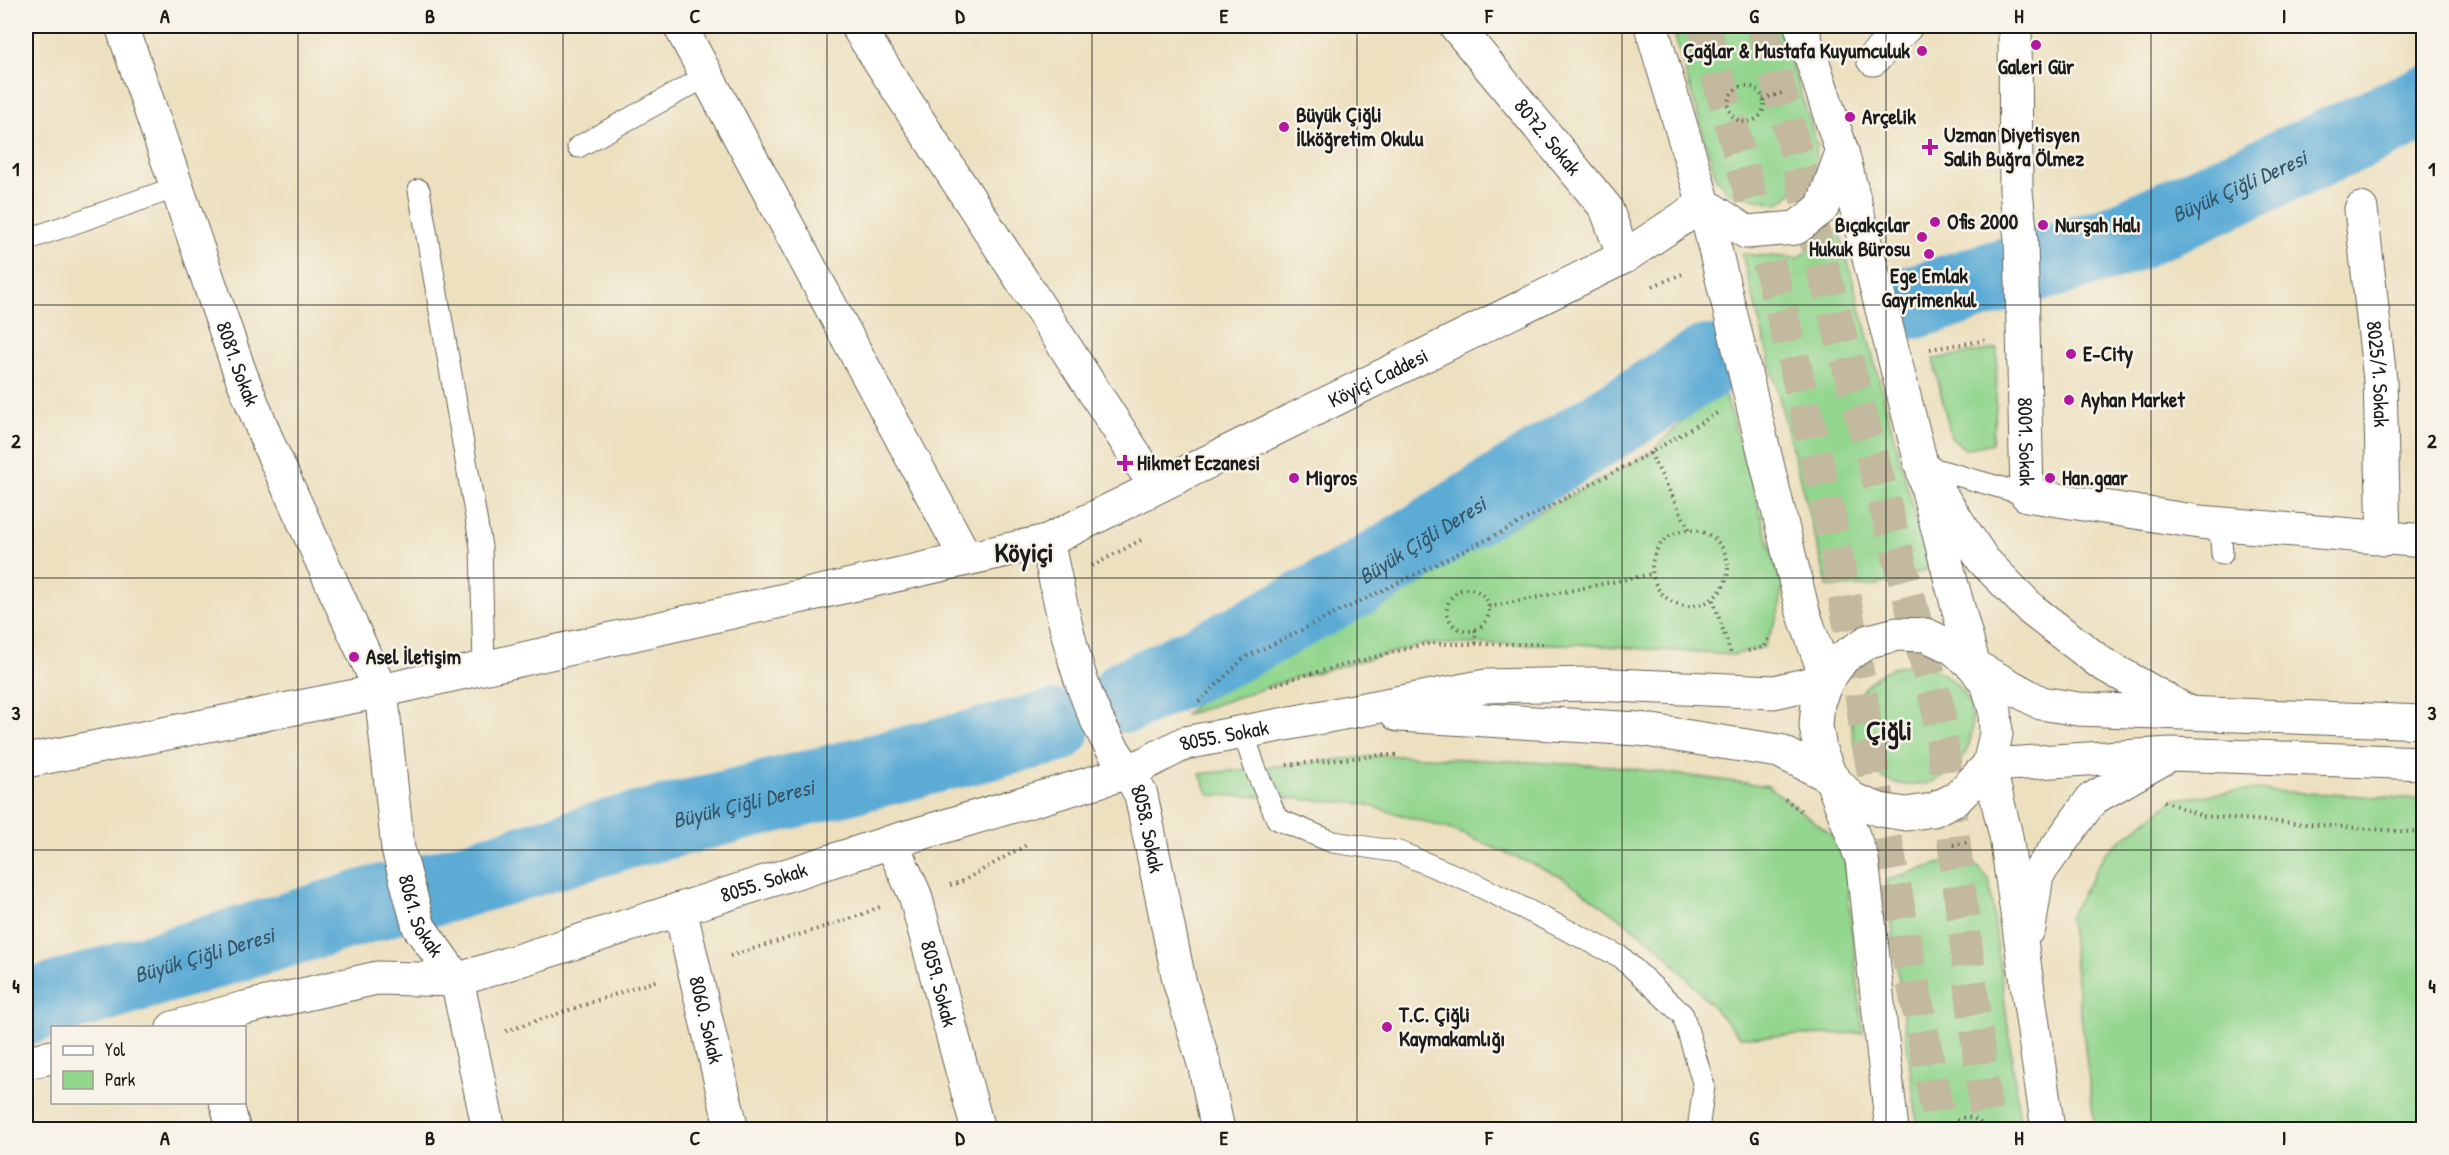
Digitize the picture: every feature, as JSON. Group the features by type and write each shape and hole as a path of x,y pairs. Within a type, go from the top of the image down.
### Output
{"street":[{"name":"8081. Sokak","path":"122,26 239,370 264,433 381,692"},
{"path":"680,26 966,558"},
{"path":"856,26 1156,487"},
{"name":"8072. Sokak","path":"1456,26 1606,208 1624,257"},
{"path":"1651,26 1704,204 1803,612 1827,680"},
{"path":"1801,26 1842,152 1974,666 1988,686 1995,710 1996,734 1989,765 2006,836 2048,1130"},
{"path":"1873,59 1906,26"},
{"name":"8001. Sokak","path":"2015,26 2016,191 2021,239 2010,339 2027,495 2221,539 2424,541"},
{"path":"1704,204 1746,232 1796,228 1822,208 1842,152"},
{"name":"Köyiçi Caddesi","path":"26,761 381,692 1047,541 1624,257 1704,204"},
{"name":"8025/1. Sokak","path":"2361,209 2380,380 2385,539"},
{"path":"1921,465 1983,560 2032,610 2101,663 2190,713"},
{"name":"8058. Sokak","path":"1047,541 1075,667 1120,761 1141,795 1179,980 1205,1067 1218,1130"},
{"path":"1892,1130 1862,859 1820,750 1816,726 1818,702 1827,680 1844,657 1869,641 1897,634 1926,635 1952,647 1974,666 2042,703 2079,709 2424,722"},
{"path":"1348,712 1486,686 1592,684 1774,692 1827,680"},
{"name":"8061. Sokak","path":"381,692 398,849 419,927 458,980 489,1130"},
{"path":"1348,712 1639,729 1779,751 1831,777 1852,799 1880,810 1906,814 1933,810 1957,798 1989,765 2171,754 2424,763"},
{"name":"8055. Sokak","path":"193,1025 377,978 458,980 891,842 1120,761 1185,742 1348,712"},
{"path":"2024,959 2037,875 2092,799 2171,754"},
{"name":"8059. Sokak","path":"891,842 915,895 978,1130"},
{"name":"8060. Sokak","path":"680,909 732,1130"},
{"path":"26,1062 51,1057"},
{"path":"227,1104 234,1130"}],"lane":[{"path":"578,147 707,76"},
{"path":"26,240 177,187"},
{"path":"419,190 456,390 481,547 484,668"},
{"path":"1921,465 2027,495"},
{"path":"1243,731 1255,768 1277,819 1333,842 1399,852 1475,884 1621,957 1683,1015 1704,1086 1698,1130"}],"path":[{"path":"1742,86 1753,87 1761,94 1764,105 1762,110 1755,119 1749,122 1738,120 1733,117 1728,106 1730,96 1742,86"},
{"path":"1648,288 1687,273"},
{"path":"1923,350 2010,339"},
{"path":"1194,706 1244,658 1498,534 1650,453 1719,412"},
{"path":"1650,453 1689,529"},
{"path":"1689,529 1712,536 1727,555 1729,568 1722,591 1713,600 1701,605 1688,606 1675,603 1665,596 1656,586 1652,574 1657,549 1665,539 1676,532 1689,529"},
{"path":"1084,570 1151,535"},
{"path":"1489,608 1652,574"},
{"path":"1463,590 1477,591 1483,595 1489,608 1486,622 1475,630 1462,631 1451,622 1447,610 1451,597 1463,590"},
{"path":"1713,600 1732,655"},
{"path":"1475,630 1476,644"},
{"path":"2155,798 2202,816 2424,833"},
{"path":"1950,1130 1956,1121 1966,1116 1977,1119 1985,1130"}],"green space":[{"path":"1672,26 1779,26 1817,144 1814,175 1778,204 1728,192 1716,178"},
{"path":"1839,228 1929,569 1876,586 1828,587 1742,254 1798,258"},
{"path":"1997,349 1996,407 1992,443 1965,449 1951,437 1933,359"},
{"path":"1722,383 1782,586 1779,613 1764,647 1732,655 1577,644 1425,644 1298,677 1185,715 1244,658 1498,534 1650,453"},
{"path":"1912,665 1935,669 1954,683 1968,702 1972,725 1968,748 1954,767 1935,781 1912,785 1889,781 1870,767 1856,748 1852,725 1856,702 1870,683 1889,669"},
{"path":"1382,755 1612,766 1768,786 1832,835 1845,862 1863,1033 1740,1037 1657,945 1562,877 1455,831 1364,804 1209,795 1200,774"},
{"path":"2251,790 2423,799 2423,1129 2095,1129 2069,917 2106,852 2175,799"},
{"path":"1970,858 1989,879 2021,1129 1918,1129 1886,880 1938,864"}],"waterway":[{"name":"Büyük Çiğli Deresi","path":"1914,302 2112,243 2424,103"},
{"name":"Büyük Çiğli Deresi","path":"1127,696 1233,646 1364,576 1707,362"},
{"name":"Büyük Çiğli Deresi","path":"434,889 618,834 1054,727"},
{"name":"Büyük Çiğli Deresi","path":"26,1008 383,901"}],"tunnel":[{"path":"1704,26 1777,293 1810,427 1838,563 1861,691 1866,734 1941,1130"},
{"path":"1763,26 1798,161 1814,234 1938,708 1988,1130"}],"place":[{"name":"Galeri Gür","path":"2036,45"},
{"name":"Çağlar & Mustafa Kuyumculuk","path":"1922,51"},
{"name":"Arçelik","path":"1850,117"},
{"name":"Büyük Çiğli İlköğretim Okulu","path":"1284,127"},
{"name":"Uzman Diyetisyen Salih Buğra Ölmez","path":"1930,147"},
{"name":"Ofis 2000","path":"1935,222"},
{"name":"Nurşah Halı","path":"2043,225"},
{"name":"Bıçakçılar Hukuk Bürosu","path":"1922,237"},
{"name":"Ege Emlak Gayrimenkul","path":"1929,254"},
{"name":"E-City","path":"2071,354"},
{"name":"Ayhan Market","path":"2069,400"},
{"name":"Hikmet Eczanesi","path":"1125,463"},
{"name":"Migros","path":"1294,478"},
{"name":"Han.gaar","path":"2050,478"},
{"name":"Asel İletişim","path":"354,657"},
{"name":"T.C. Çiğli Kaymakamlığı","path":"1387,1027"}],"district":[{"name":"Köyiçi","path":"1024,553"},
{"name":"Çiğli","path":"1889,731"}]}
